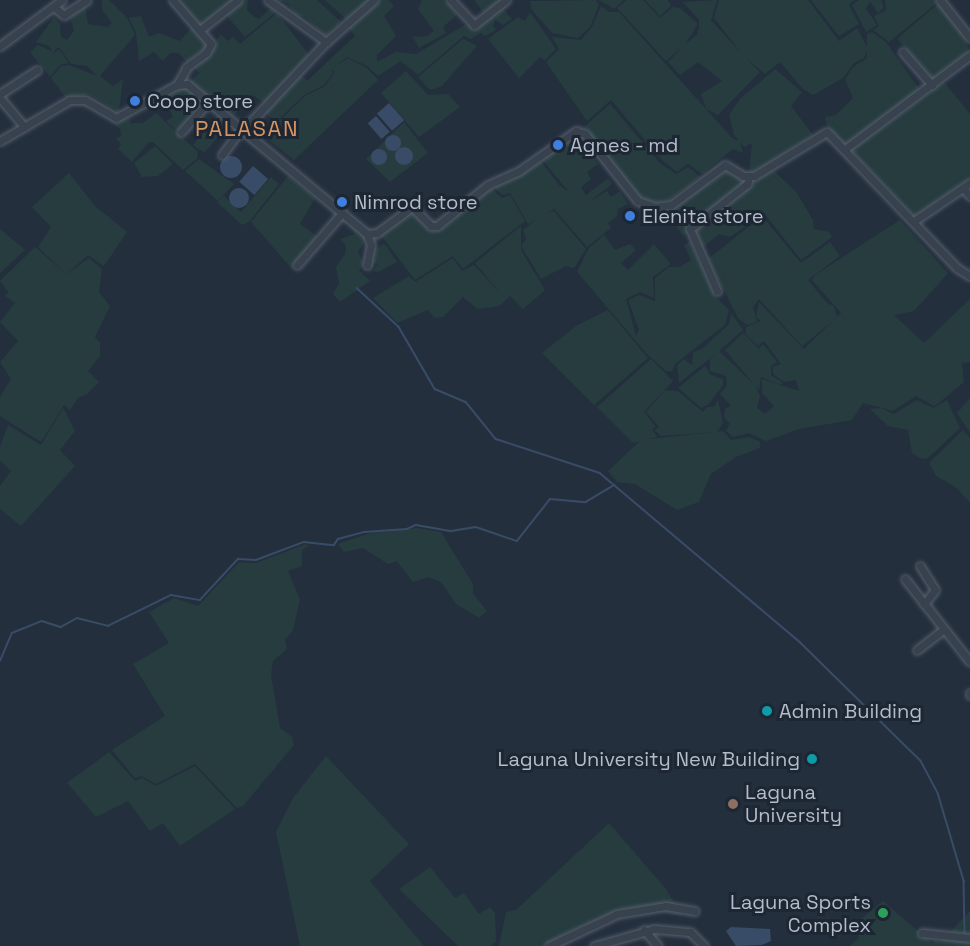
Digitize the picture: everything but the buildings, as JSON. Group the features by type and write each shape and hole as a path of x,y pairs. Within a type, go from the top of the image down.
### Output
{"street":[{"path":"0,46 62,0"},
{"path":"54,7 64,15 87,0"},
{"path":"173,0 200,30 211,49 187,66 177,86"},
{"path":"200,30 238,0"},
{"path":"268,0 326,42"},
{"path":"222,155 243,128 326,42 374,0"},
{"path":"451,0 474,25 506,0"},
{"path":"940,0 970,38"},
{"path":"903,52 932,85"},
{"path":"845,149 970,55"},
{"path":"24,127 0,96 37,70"},
{"path":"0,141 78,99 116,118 177,86 187,84 243,128 367,234 371,245 367,265"},
{"path":"181,132 209,101"},
{"path":"367,234 377,233 412,207 431,226 437,226 488,185 525,167 576,130 585,134 638,201 646,207 671,205 726,165 749,178"},
{"path":"717,291 691,228 747,184 749,178 825,132 845,149 957,268 970,276"},
{"path":"914,221 967,185 970,196"},
{"path":"297,265 342,213"},
{"path":"920,566 935,590 924,604"},
{"path":"905,579 970,662"},
{"path":"917,650 943,630"},
{"path":"549,946 616,914 666,906 695,911"},
{"path":"594,946 644,930 690,932 704,946"},
{"path":"644,930 658,946"},
{"path":"922,933 970,938"}],"green space":[{"path":"102,0 109,0 127,18 135,35 100,76 113,86 123,79 119,112 88,94 66,98 51,78 61,66 69,65 97,76 87,66 71,64 59,47 53,54 59,49 69,63 60,65 50,77 30,52 38,45 52,51 49,46 36,42 54,17 60,24 61,37 67,40 74,31 70,17 85,4 88,24 108,27 112,23 102,10"},
{"path":"176,0 233,0 200,26"},
{"path":"241,0 248,0 247,10 259,19 272,7 276,12 245,37 225,14"},
{"path":"276,0 317,0 341,22 324,36 305,17 295,15 288,3"},
{"path":"325,0 370,0 347,20"},
{"path":"380,0 388,0 394,6 384,16 396,36 377,55 377,62 396,52 416,54 465,25 475,27 501,6 512,19 503,25 495,20 493,26 496,30 485,36 481,33 471,39 464,36 418,75 401,61 378,76 367,66 347,57 334,67 348,58 367,68 378,80 294,160 270,141 277,130 274,126 305,96 325,86 335,72 331,69 333,73 324,85 304,95 275,123 265,112 299,73 307,81 355,36 376,60 349,29 341,35 338,33"},
{"path":"422,0 446,0 457,15 443,27 446,33 419,48 413,37 427,36 434,31 418,9"},
{"path":"474,0 504,0 485,15"},
{"path":"596,0 599,5 590,27 578,38 552,33 531,9 530,1"},
{"path":"599,0 624,0 614,9"},
{"path":"627,0 643,0 660,18 673,7 680,8 698,24 685,44 697,35 699,20 683,2 717,0 711,20 741,53 714,18 719,0 808,0 839,41 857,28 868,49 864,58 854,63 843,78 813,95 803,89 780,62 765,74 746,58 760,72 718,115 706,109 701,94 722,81 698,62 680,75 668,62 682,47 666,61 617,8"},
{"path":"645,0 668,0 671,6 660,16"},
{"path":"811,0 854,0 849,5 859,24 839,36"},
{"path":"859,0 881,0 884,8 878,13 870,2 866,9 877,25 866,32 852,5"},
{"path":"885,0 935,0 937,3 889,42 873,30 879,26 874,16 886,10"},
{"path":"939,3 957,23 970,51 932,80 897,39"},
{"path":"601,6 609,12 619,12 732,138 739,141 734,135 729,115 740,99 775,69 802,92 791,106 813,135 754,173 749,173 752,143 744,147 740,142 743,153 733,149 702,174 688,164 677,172 663,161 611,100 587,121 546,62 559,49 552,37 581,40 592,27"},
{"path":"530,12 556,49 545,60 540,57 519,78 488,39 518,17 525,21"},
{"path":"277,13 309,55 265,104 253,95 232,117 189,83 199,73 192,65 212,50 220,34 228,41 233,37 240,44"},
{"path":"141,16 149,37 159,33 180,41 193,26 207,47 187,62 178,53 170,53 163,61 154,52 139,61 136,33 129,18"},
{"path":"872,32 886,42 920,90 846,146 827,127 825,117 836,115 853,98 845,79 853,67 867,58 867,34"},
{"path":"463,39 477,46 442,86 430,90 418,77"},
{"path":"406,71 428,95 448,94 460,107 419,137 381,93"},
{"path":"944,82 970,114 970,178 915,217 851,150"},
{"path":"184,86 205,102 178,132 166,121 173,117 163,95"},
{"path":"610,104 661,164 676,174 688,167 701,177 667,201 649,203 639,198 583,128"},
{"path":"156,113 198,152 197,159 183,170 153,142 148,143 132,162 118,149 121,145 116,138 121,136 120,129 113,123 128,117 131,123 143,123"},
{"path":"219,113 230,123 205,152 200,150 193,145"},
{"path":"404,122 428,153 390,182 366,159"},
{"path":"574,139 583,142 598,164 587,172 591,179 581,187 586,195 608,178 612,184 589,202 607,191 611,197 620,191 628,204 618,209 617,216 608,223 611,228 587,247 554,209 528,224 510,193 502,195 492,186 541,161 558,184 569,192 541,158 566,140"},
{"path":"155,146 173,164 158,176 142,177 134,163"},
{"path":"199,159 234,184 218,201 185,171"},
{"path":"772,169 797,193 813,220 814,229 829,232 832,237 801,260 764,213 730,237 719,234 702,248 695,232 698,228 708,227 714,220 728,219 732,201"},
{"path":"727,170 745,183 683,236 673,222 657,213"},
{"path":"69,173 95,206 127,232 104,266 88,255 67,274 89,258 102,269 99,292 110,306 95,337 100,343 100,356 88,371 99,382 87,394 78,398 70,410 64,405 41,442 0,416 0,397 11,379 0,362 18,341 0,322 15,303 4,295 9,293 0,281 35,247 67,275 38,247 51,227 32,207"},
{"path":"288,176 315,198 300,224 318,237 292,269 251,222"},
{"path":"271,177 279,184 249,222 242,225 217,202 224,196 241,212"},
{"path":"491,188 502,198 510,195 525,221 463,269 453,256 415,280 380,234 411,210 433,232 440,230"},
{"path":"554,211 586,249 574,268 566,266 541,279 521,246 526,239 523,230 542,214"},
{"path":"762,216 801,263 830,242 840,256 808,280 827,303 834,306 837,318 802,346 759,299 753,307 757,322 747,325 738,318 708,259"},
{"path":"900,220 948,273 914,311 894,315 924,343 970,299 970,362 962,363 964,382 940,402 934,406 916,396 893,411 863,403 852,420 799,429 766,441 749,433 733,437 726,431 730,423 724,418 725,409 731,406 720,394 727,385 726,376 710,371 710,359 718,352 679,383 677,365 684,359 692,365 693,352 702,349 729,324 731,313 743,330 719,351 755,385 760,396 757,408 765,414 774,406 762,393 762,379 799,391 796,380 784,382 773,374 773,367 781,364 764,341 758,346 746,335 746,327 761,321 756,317 759,302 804,349 841,313 812,280 815,275"},
{"path":"350,224 367,238 358,252 364,264 359,270 370,281 340,302 333,294 339,283 336,267 345,254 346,246 340,239 355,234"},
{"path":"521,226 521,250 545,290 523,309 510,296 499,306 478,309 463,297 443,317 435,318 428,310 397,323 373,298 409,276 415,282 453,258 462,271 474,265 502,295 475,263"},
{"path":"0,229 25,250 0,273"},
{"path":"604,235 615,250 630,244 636,250 621,263 628,270 654,244 671,264 653,277 654,298 640,292 626,299 636,336 639,330 628,300 639,295 655,301 655,278 669,267 680,267 691,260 684,245 690,242 715,296 729,310 725,325 675,364 672,371 666,371 646,353 577,272 589,248"},
{"path":"384,243 397,262 378,272 373,271 378,264 372,263 371,254"},
{"path":"608,310 648,358 594,405 542,353 576,326"},
{"path":"743,333 759,349 763,344 777,362 771,366 771,375 783,383 780,385 761,377 759,390 725,350"},
{"path":"651,359 673,381 644,412 656,427 652,429 657,437 633,443 597,407"},
{"path":"705,366 711,375 723,379 723,385 709,404 701,408 678,388"},
{"path":"665,390 678,391 703,412 707,407 714,407 718,400 723,423 717,432 661,436 654,430 659,427 646,412"},
{"path":"970,398 970,433 957,413"},
{"path":"917,400 933,408 947,400 960,428 928,458 922,459 912,453 908,430 888,426 870,409 881,408 894,414"},
{"path":"63,408 75,431 60,450 75,466 21,526 0,509 0,486 11,471 0,461 0,447 8,425 41,445"},
{"path":"963,430 970,438 970,503 957,488 936,476 929,463"},
{"path":"723,431 731,440 749,437 760,442 760,448 736,457 711,474 699,502 677,510 635,484 617,482 608,471 641,440"},
{"path":"417,528 441,532 473,584 473,594 487,611 479,618 456,604 441,582 429,577 413,582 397,561 388,564 363,548 344,552 338,544 367,534"},
{"path":"306,544 309,546 302,550 302,566 288,571 300,600 293,630 285,640 287,649 273,661 271,675 280,728 292,737 294,745 243,806 237,808 195,764 156,784 142,776 135,778 112,750 165,716 133,664 169,643 149,612 174,598 198,606 239,562 256,563"},
{"path":"109,752 135,781 142,778 156,786 195,766 235,809 180,846 163,823 150,831 128,801 96,817 67,783"},
{"path":"326,756 409,844 370,881 424,946 300,946 276,832 293,798"},
{"path":"609,823 666,889 682,916 630,908 577,928 544,946 499,946 506,912 516,910"},
{"path":"430,867 455,898 464,893 479,914 490,907 495,913 496,942 490,946 458,946 399,889"},
{"name":"Laguna Sports Complex","path":"883,901 933,944 934,940 941,942 970,911 970,946 850,946 859,938 855,924"}],"water":[{"path":"389,103 404,120 392,131 377,113"},
{"path":"376,116 390,132 381,139 368,123"},
{"path":"390,135 396,135 401,143 399,149 390,151 385,146 385,140"},
{"path":"404,147 410,150 413,156 410,162 404,165 398,162 395,156 398,150"},
{"path":"379,149 385,151 387,157 385,163 379,165 373,163 371,157 373,151"},
{"path":"227,156 235,156 242,163 242,171 235,178 227,178 220,171 220,163"},
{"path":"253,166 268,179 254,195 239,182"},
{"path":"239,188 246,191 249,198 246,205 239,208 232,205 229,198 232,191"},
{"path":"731,927 770,929 771,941 762,945 736,946 726,931"}],"waterway":[{"path":"357,288 399,327 435,389 466,402 496,439 600,473 800,642 921,761 938,793 964,881 965,934"},
{"path":"0,661 12,633 42,621 61,627 77,618 108,626 171,595 200,600 238,559 256,560 304,542 334,545 338,539 365,532 407,529 416,525 451,531 476,527 517,541 550,499 586,502 614,485"}],"place":[{"name":"Coop store","path":"135,101"},
{"name":"Agnes - md","path":"558,145"},
{"name":"Nimrod store","path":"342,202"},
{"name":"Elenita store","path":"630,216"},
{"name":"Admin Building","path":"767,711"},
{"name":"Laguna University New Building","path":"812,759"},
{"name":"Laguna University","path":"733,804"},
{"name":"Laguna Sports Complex","path":"883,913"}],"district":[{"name":"PALASAN","path":"247,129"}]}
